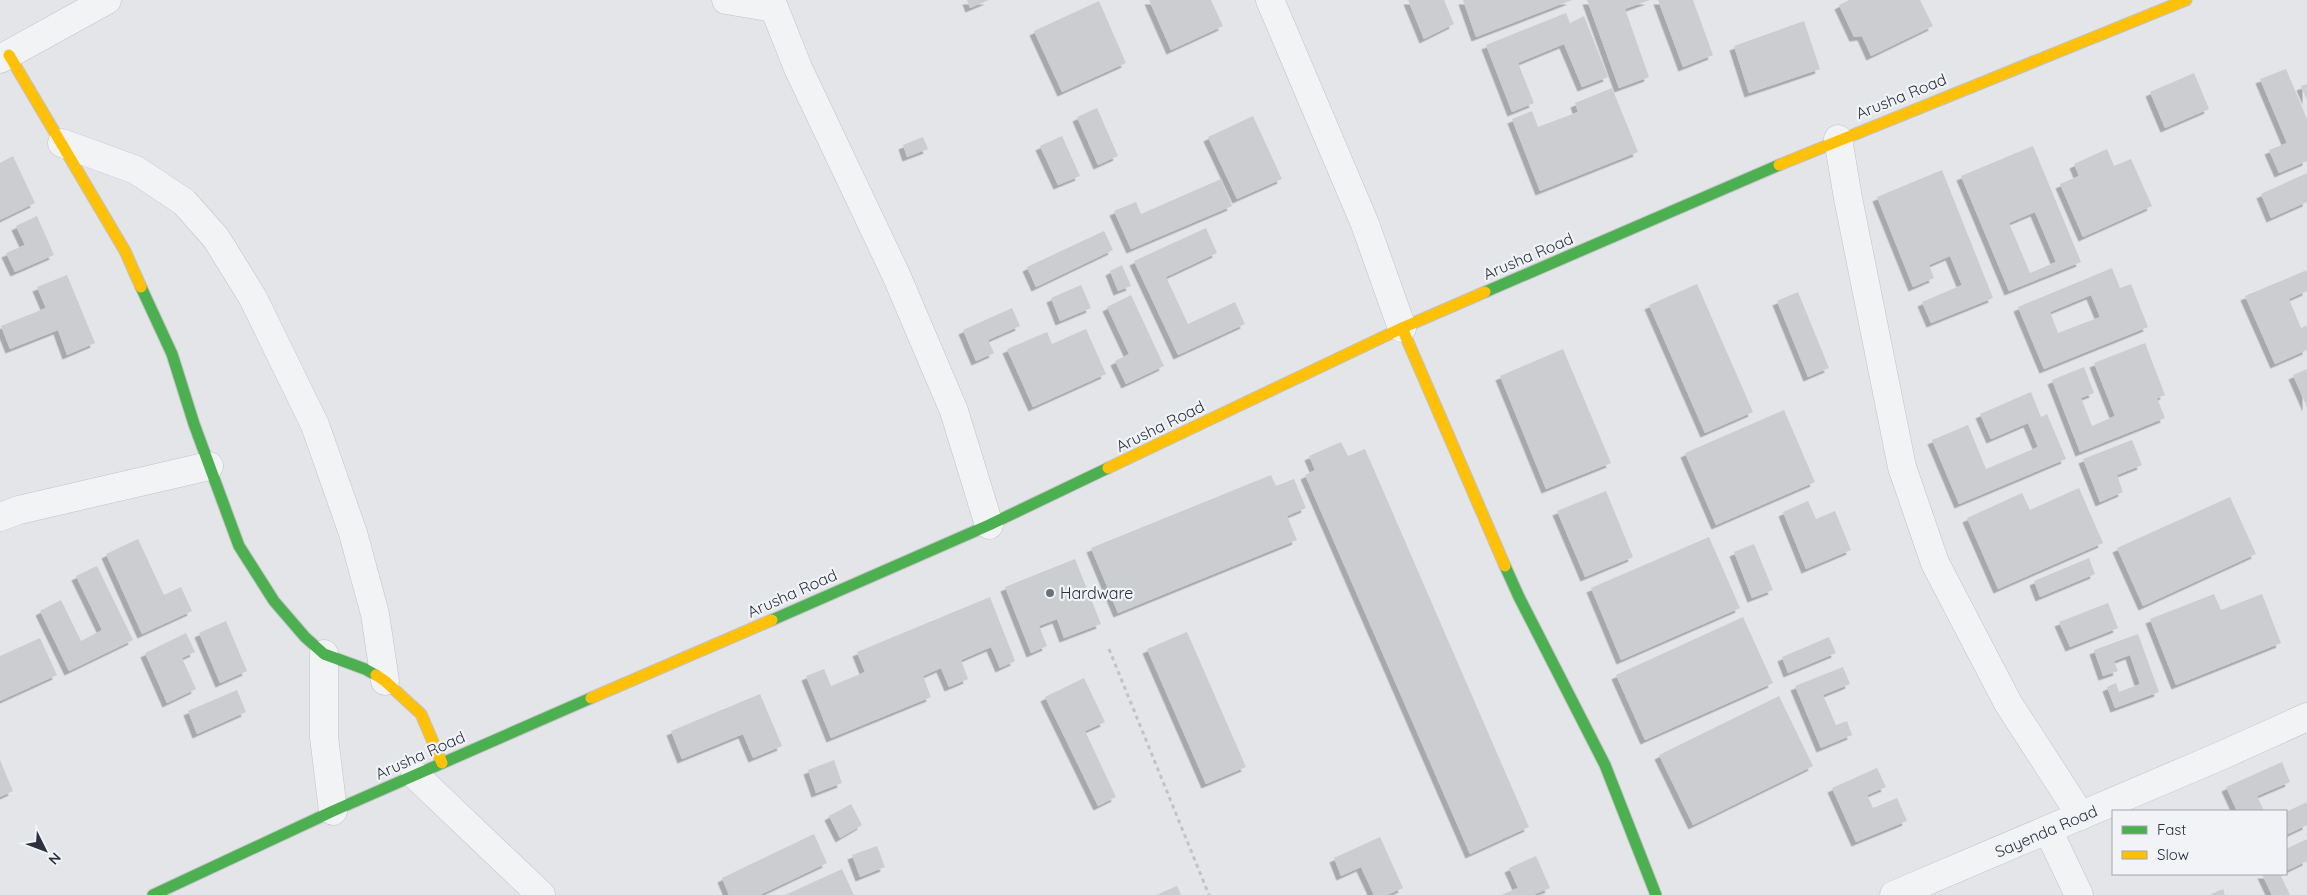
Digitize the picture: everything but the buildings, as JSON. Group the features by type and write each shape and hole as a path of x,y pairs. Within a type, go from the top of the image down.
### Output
{"main road":[{"name":"Arusha Road","path":"153,895 333,811 989,525 1402,328 1838,139 2186,0"},
{"path":"5,57 62,143 125,251 172,354 209,466 239,546 274,601 305,637 324,654 365,669 386,681 420,714 442,763"},
{"path":"1402,328 1519,597 1605,764 1656,895"}],"street":[{"path":"5,57 107,0"},
{"path":"726,0 773,4 798,68 898,277 954,411 989,525"},
{"path":"1270,0 1365,224 1402,328"},
{"path":"1838,139 1902,467 1934,563 2008,703 2081,816"},
{"path":"62,143 136,170 184,202 216,238 253,298 315,425 353,533 375,614 386,681"},
{"path":"0,517 19,510 209,466"},
{"path":"324,654 324,737 333,811"},
{"name":"Sayenda Road","path":"1894,895 2081,816 2307,716"},
{"path":"415,775 541,895"},
{"path":"2048,830 2079,895"}],"path":[{"path":"1109,649 1209,895"}],"traffic: fast":[{"path":"1485,292 1779,165"},
{"path":"141,287 172,354 194,424 239,546 274,601 305,637 324,654 376,675"},
{"path":"772,620 989,525 1108,468"},
{"path":"1505,566 1605,765 1656,895"},
{"path":"153,895 333,811 591,698"}],"traffic: slow":[{"path":"1779,165 2186,0"},
{"path":"9,55 125,251 141,287"},
{"path":"1108,468 1402,328 1485,292"},
{"path":"1402,328 1505,566"},
{"path":"591,698 772,620"},
{"path":"376,675 421,714 442,763"}],"place":[{"name":"Hardware","path":"1050,593"}]}
